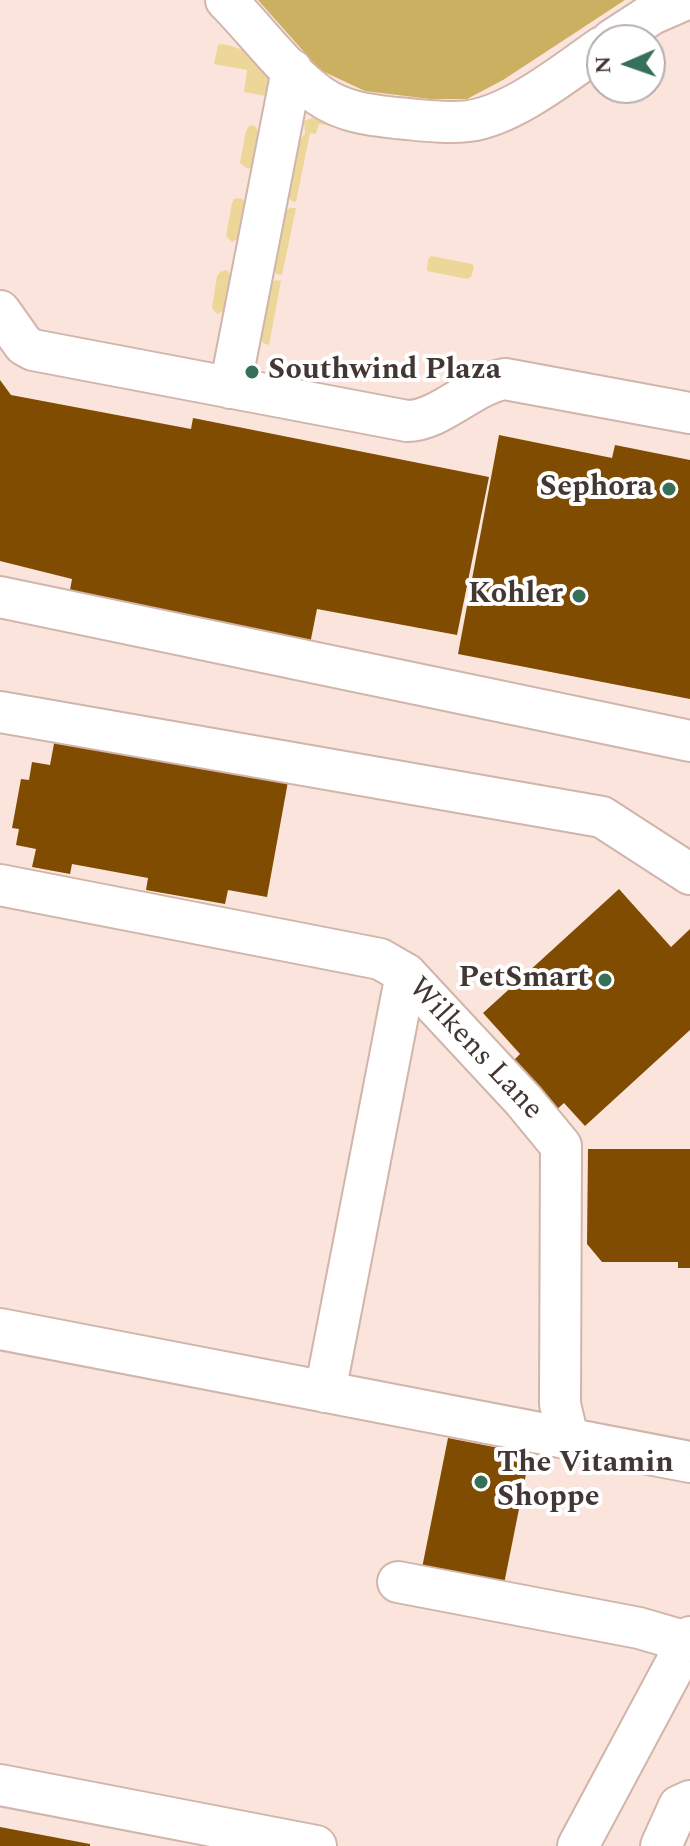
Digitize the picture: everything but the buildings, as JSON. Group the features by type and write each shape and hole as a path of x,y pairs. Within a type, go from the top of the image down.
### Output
{"lane":[{"path":"226,0 320,96 348,110 412,119 471,120 521,100 586,57"},
{"path":"637,24 684,0"},
{"path":"230,388 292,70"},
{"path":"0,311 24,345 33,350 411,422 491,382 509,379 690,413"},
{"path":"0,597 690,741"},
{"path":"0,712 602,817 690,874"},
{"name":"Wilkens Lane","path":"0,885 373,958 390,963 406,974 524,1101 561,1146 560,1404 568,1438"},
{"path":"325,1392 406,974"},
{"path":"0,1329 690,1462"},
{"path":"398,1582 689,1640 578,1846"},
{"path":"0,1785 316,1846"},
{"path":"661,1846 679,1806 690,1801"}],"shaded area":[{"path":"258,0 625,0 503,80 467,99 430,99 365,91 320,70"},
{"path":"218,45 242,50 259,60 268,75 266,96 244,92 247,70 214,64"},
{"path":"319,115 339,127 319,124 316,134 310,133 296,202 291,201 288,176 296,147 305,134 304,121"},
{"path":"250,125 255,126 259,133 253,166 248,169 240,163"},
{"path":"241,198 246,203 239,238 232,242 226,236 232,203 234,199"},
{"path":"296,208 282,275 276,274 272,265 282,214"},
{"path":"431,256 472,264 471,277 467,279 427,271"},
{"path":"227,270 231,276 225,311 217,314 212,308 217,276"},
{"path":"275,280 281,281 269,345 258,336 268,286"}],"place":[{"name":"Southwind Plaza","path":"252,372"},
{"name":"Sephora","path":"669,489"},
{"name":"Kohler","path":"579,596"},
{"name":"PetSmart","path":"605,980"},
{"name":"The Vitamin Shoppe","path":"481,1482"}]}
